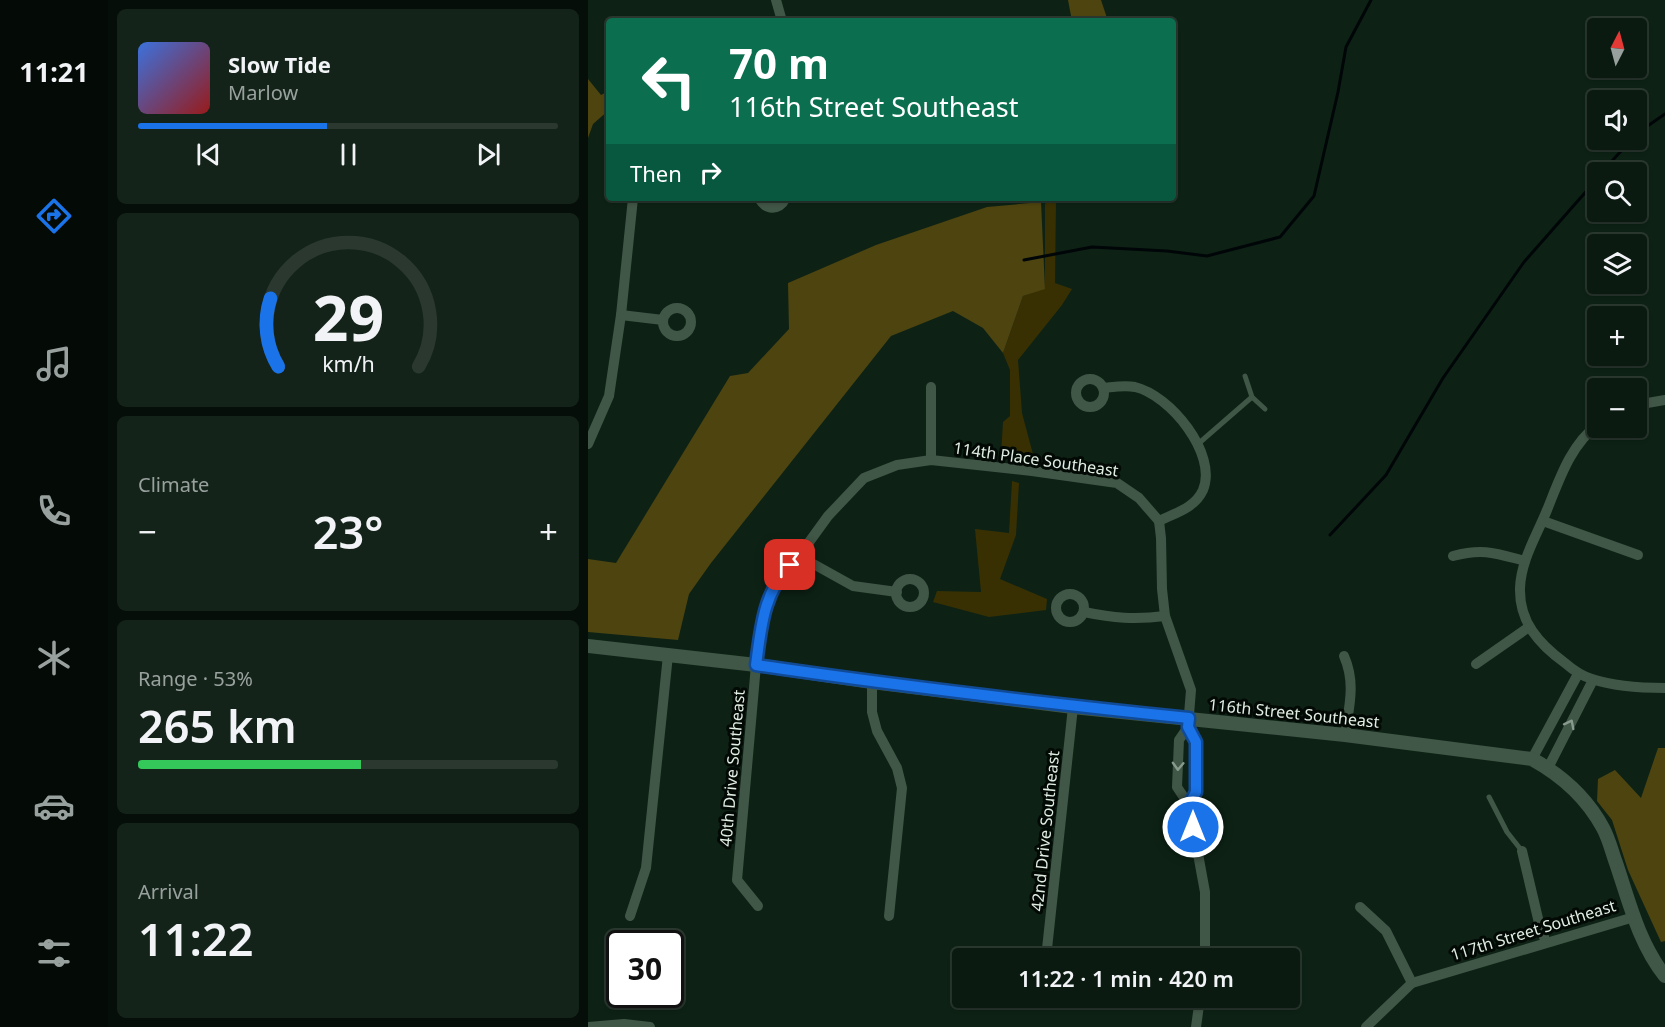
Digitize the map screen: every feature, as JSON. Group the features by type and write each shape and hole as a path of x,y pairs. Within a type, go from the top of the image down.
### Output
{"street":[{"path":"776,0 781,18"},
{"path":"588,444 609,396 621,315 633,201"},
{"path":"762,201 771,208 781,205 784,201"},
{"path":"621,315 663,320"},
{"path":"931,387 931,459"},
{"path":"1103,388 1136,387 1157,398 1178,416 1202,450 1207,474 1203,491 1190,506 1159,521 1165,616 1191,690 1189,723 1196,742 1196,792 1189,805"},
{"path":"1647,403 1665,400"},
{"path":"1587,434 1569,457 1525,561 1520,587 1521,606 1529,627 1546,649 1578,674 1593,680 1631,687 1665,688"},
{"name":"114th Place Southeast","path":"931,459 1117,483 1139,498 1159,521"},
{"name":"40th Drive Southeast","path":"758,906 737,880 756,665 760,631 768,597 781,574 799,556 828,516 864,478 897,465 931,459"},
{"path":"1543,521 1638,555"},
{"path":"1453,556 1473,551 1493,552 1525,561"},
{"path":"799,556 854,586 897,592"},
{"path":"1084,612 1117,618 1141,619 1165,616"},
{"path":"1476,664 1529,627"},
{"name":"116th Street Southeast","path":"588,646 756,665 1189,723 1345,735 1532,759"},
{"path":"630,916 646,868 668,655"},
{"path":"1344,656 1351,671 1352,683 1345,735"},
{"path":"1578,674 1532,759 1548,768 1572,787 1604,829 1634,917"},
{"path":"1548,768 1593,680"},
{"path":"872,682 872,712 878,731 897,768 902,788 890,916"},
{"name":"42nd Drive Southeast","path":"1047,948 1073,707"},
{"path":"1189,723 1179,740 1177,787 1189,805 1205,892 1205,948"},
{"path":"1522,851 1540,927 1546,942"},
{"path":"1360,907 1386,931 1412,983 1366,1027"},
{"name":"117th Street Southeast","path":"1412,983 1634,917 1653,961 1665,976"},
{"path":"1197,1027 1199,1008"},
{"path":"588,1027 624,1024 650,1027"}],"lane":[{"path":"1245,376 1252,397 1265,409"},
{"path":"1198,444 1252,397"},
{"path":"1489,797 1507,832 1522,851"}],"shaded area":[{"path":"1068,0 1101,0 1107,18 1071,18"},
{"path":"588,79 601,95 606,92 606,113 593,124 588,138"},
{"path":"1046,201 1056,201 1055,283 1072,289 1018,360 1022,413 1034,458 1001,455 1003,422 1010,416 1010,370 1003,353 1023,296 1045,288"},
{"path":"1041,202 1045,289 1023,296 1003,353 983,328 953,311 891,336 689,594 678,640 588,632 588,559 616,563 730,376 748,373 789,329 788,283 876,245 987,207"},
{"path":"1012,481 1019,483 1016,535 1000,579 1047,599 1046,610 989,617 933,602 937,591 981,592 975,529 1009,533"},
{"path":"1658,748 1665,748 1665,941 1661,942 1628,870 1612,820 1597,801 1598,779 1615,770 1641,798"}],"waterway":[{"path":"1024,260 1092,247 1167,251 1207,256 1280,237 1314,196 1346,47 1371,0"},
{"path":"1647,126 1665,114"},
{"path":"1611,162 1622,150"},
{"path":"1330,535 1386,475 1443,378 1524,262 1587,190"}],"route":[{"path":"790,565 781,574 768,597 760,631 756,665 1073,707 1189,718 1188,727 1196,742 1196,792 1189,805 1193,827"}]}
